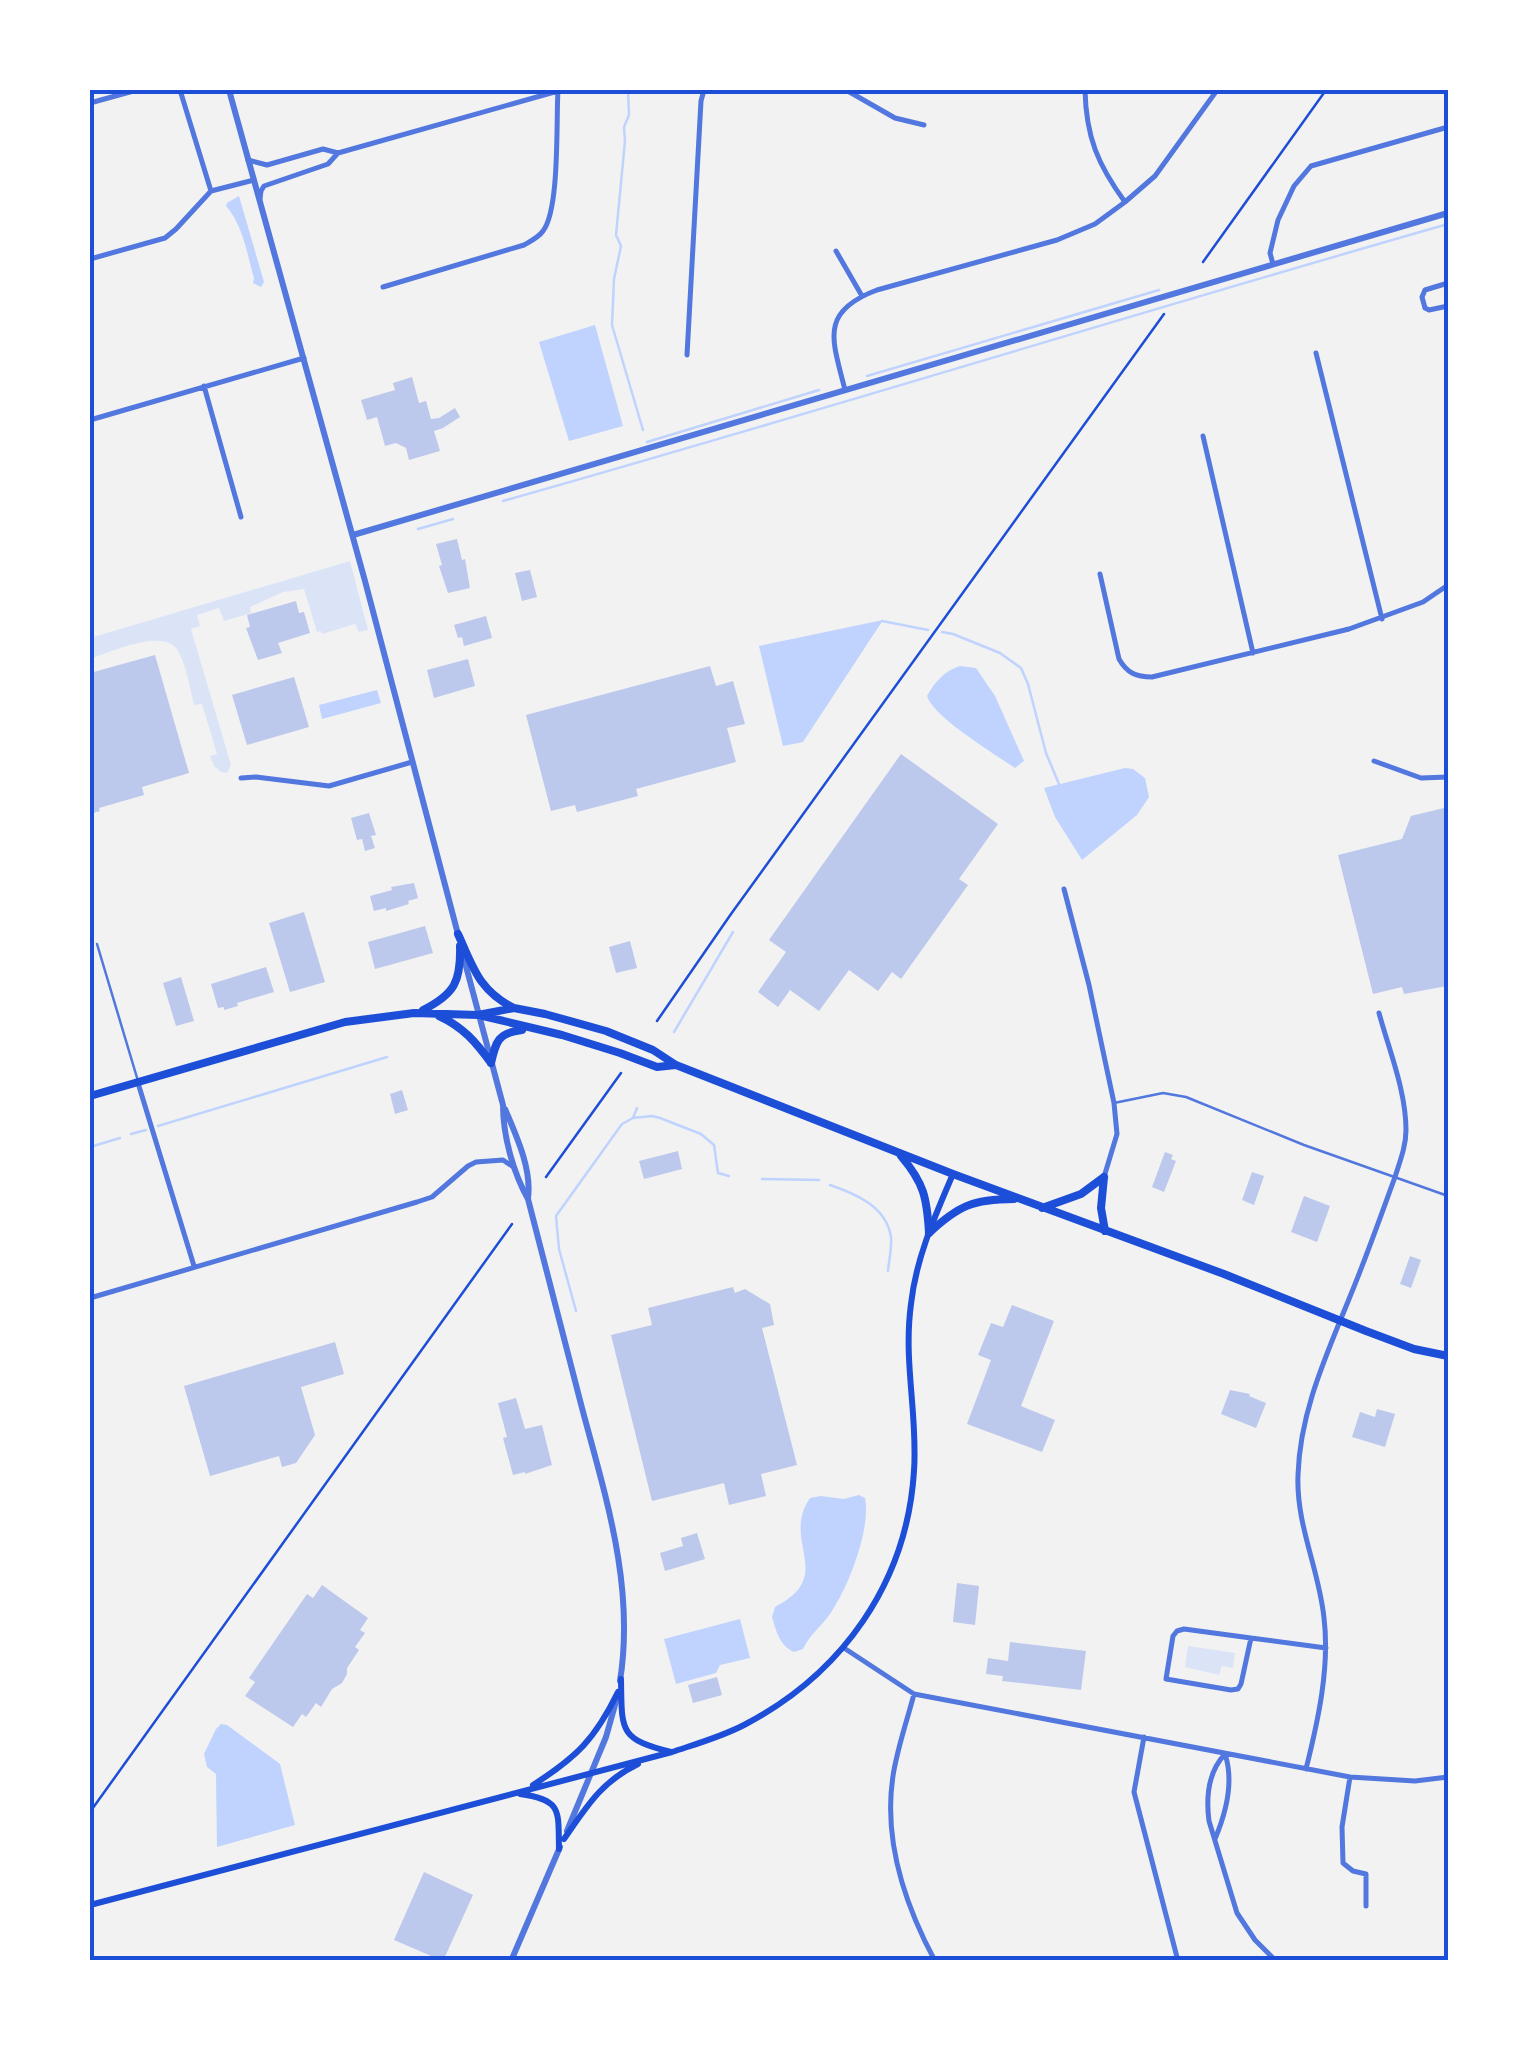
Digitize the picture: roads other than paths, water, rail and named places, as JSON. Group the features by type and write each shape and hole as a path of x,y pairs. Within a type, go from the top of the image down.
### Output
{"main road":[{"path":"458,938 484,987 493,997 514,1008 606,1031 653,1050 676,1065 953,1174 1340,1321 1448,1356"},
{"path":"414,1013 442,1000 455,984 460,961 458,938"},
{"path":"478,1015 514,1008"},
{"path":"90,1096 345,1022 414,1013 478,1015 620,1052 656,1067 676,1065"},
{"path":"431,1013 469,1034 491,1062"},
{"path":"491,1062 503,1035 531,1028"},
{"path":"899,1153 921,1180 929,1234"},
{"path":"564,1839 586,1806 612,1779 645,1761 745,1725 786,1700 844,1648 877,1599 902,1545 911,1508 915,1432 908,1330 915,1280 953,1174"},
{"path":"1042,1208 1081,1194 1104,1177"},
{"path":"1104,1177 1104,1232"},
{"path":"929,1234 964,1205 1020,1199"},
{"path":"621,1678 622,1718 629,1735 644,1745 672,1752"},
{"path":"525,1790 573,1758 600,1726 618,1692"},
{"path":"90,1905 672,1752"},
{"path":"514,1793 553,1804 559,1822 560,1849"}],"street":[{"path":"90,103 136,90"},
{"path":"180,90 211,190"},
{"path":"229,90 478,1015 526,1173 528,1199"},
{"path":"248,160 268,165 323,149 338,153 558,90 553,199 543,231 524,244 383,287"},
{"path":"686,355 704,90"},
{"path":"846,90 895,118 924,125"},
{"path":"1085,90 1093,147 1110,182 1126,202"},
{"path":"845,390 833,342 841,311 862,296 1057,240 1095,224 1142,189 1164,165 1215,93"},
{"path":"1273,264 1270,252 1278,220 1294,186 1311,166 1448,127"},
{"path":"260,201 264,186 328,164 338,153"},
{"path":"90,259 165,238 211,190 254,180"},
{"path":"352,536 1448,213"},
{"path":"836,251 862,296"},
{"path":"1448,283 1424,290 1422,297 1429,310 1448,306"},
{"path":"1316,352 1382,619"},
{"path":"90,420 304,358"},
{"path":"204,386 241,516"},
{"path":"1203,436 1253,653"},
{"path":"1100,574 1119,659 1133,675 1152,678 1349,630 1423,602 1448,585"},
{"path":"1374,761 1421,778 1448,776"},
{"path":"241,778 329,786 412,762"},
{"path":"1064,888 1114,1103 1117,1134 1104,1177"},
{"path":"1306,1769 1326,1648 1320,1591 1300,1518 1298,1477 1304,1422 1404,1150 1402,1095 1379,1013"},
{"path":"138,1082 194,1266"},
{"path":"503,1105 503,1124 519,1184"},
{"path":"90,1298 432,1197 476,1162 503,1160 512,1165 528,1199 621,1565 626,1627 621,1678 606,1737 510,1961"},
{"path":"1251,1638 1238,1688 1166,1679 1172,1642 1178,1631 1184,1629 1326,1648"},
{"path":"844,1648 914,1694 1350,1778 1415,1781 1448,1777"},
{"path":"914,1694 895,1764 890,1824 904,1888 935,1961"},
{"path":"1144,1737 1134,1792 1178,1961"},
{"path":"1216,1839 1230,1769 1225,1754"},
{"path":"1225,1754 1215,1765 1207,1806 1209,1821 1237,1913 1254,1940 1276,1961"},
{"path":"1350,1778 1342,1827 1343,1863 1367,1877 1366,1906"}],"lane":[{"path":"97,944 138,1082"},
{"path":"1114,1103 1163,1093 1186,1096 1304,1145 1448,1196"}],"water":[{"path":"239,196 264,282 261,287 253,283 240,231 226,206"},
{"path":"595,325 623,426 569,441 539,342"},
{"path":"883,620 803,742 783,746 759,646"},
{"path":"960,666 976,668 995,696 1024,761 1015,768 952,724 927,696 941,678"},
{"path":"377,690 381,703 322,719 319,705"},
{"path":"1125,768 1145,778 1149,797 1137,815 1082,860 1055,817 1044,788"},
{"path":"859,1495 865,1498 865,1525 851,1572 828,1616 803,1649 794,1652 782,1642 772,1617 775,1607 802,1583 802,1514 810,1498 844,1499"},
{"path":"740,1619 750,1658 720,1665 716,1673 676,1684 664,1639"},
{"path":"221,1724 280,1764 295,1825 217,1847 216,1774 207,1767 204,1754"}],"waterway":[{"path":"628,90 629,115 624,127 616,235 621,246 614,279 612,325 643,430"},
{"path":"503,501 1448,224"},
{"path":"867,376 1159,290"},
{"path":"647,442 819,390"},
{"path":"418,529 453,519"},
{"path":"882,621 928,630"},
{"path":"942,632 1000,653 1021,668 1059,784"},
{"path":"674,1032 733,932"},
{"path":"158,1126 387,1057"},
{"path":"576,1311 559,1249 556,1216 637,1108"},
{"path":"633,1118 652,1116 701,1134 714,1145 718,1173 729,1176"},
{"path":"131,1134 146,1130"},
{"path":"90,1147 120,1138"},
{"path":"762,1179 819,1180"},
{"path":"830,1185 859,1197 883,1217 891,1237 888,1271"}]}
